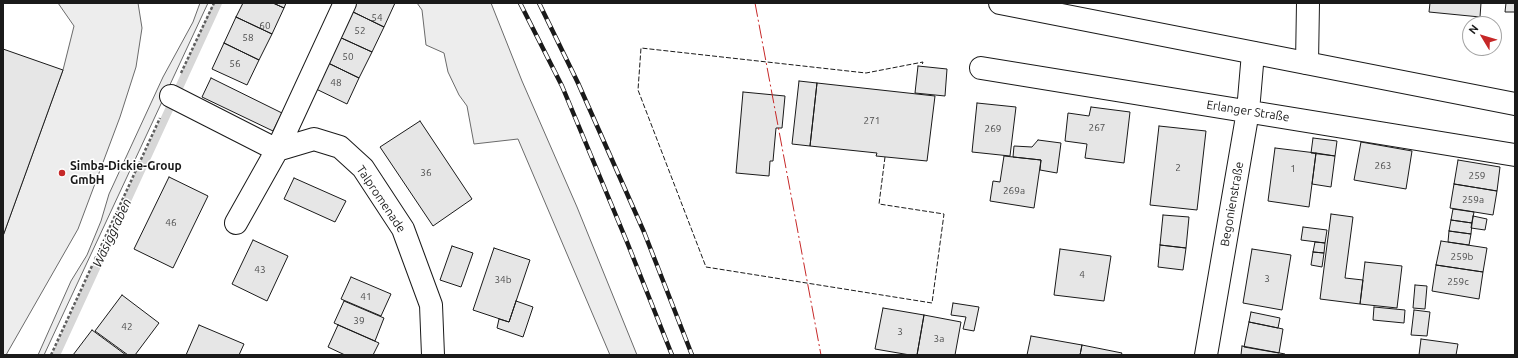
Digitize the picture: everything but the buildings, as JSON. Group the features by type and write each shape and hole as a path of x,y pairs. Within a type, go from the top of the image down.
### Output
{"street":[{"path":"236,223 278,150 345,3"},
{"path":"1000,3 1515,104"},
{"path":"1307,63 1308,3"},
{"name":"Begonienstraße","path":"1206,355 1248,111 1253,52"},
{"name":"Erlanger Straße","path":"981,68 1515,156"},
{"path":"171,96 278,150"},
{"name":"Talpromenade","path":"278,150 314,139 340,147 363,168 403,229 431,305 433,355"}],"path":[{"path":"51,355 214,3"}],"shaded area":[{"name":"Simba-Dickie-Group GmbH","path":"58,3 138,3 142,28 136,67 120,117 78,229 6,355 3,355 3,236 63,70 74,26"},
{"path":"200,3 208,3 44,355 38,355 71,281 87,255 101,221 109,194 163,77 193,22"},
{"path":"417,3 491,3 522,81 577,207 637,355 610,355 518,139 474,144 467,106 459,95 448,72 444,53 426,45 422,10"}],"waterway":[{"name":"Wäsiggraben","path":"56,355 218,3"}],"railway":[{"path":"520,3 562,86 672,355"},
{"path":"539,3 578,83 644,232 692,355"}],"fence":[{"path":"885,157 879,204 944,214 932,303 706,267 638,90 641,48 866,73 923,62 922,65"}],"power":[{"path":"755,3 821,355"}],"place":[{"name":"Simba-Dickie-Group GmbH","path":"62,173"}]}
